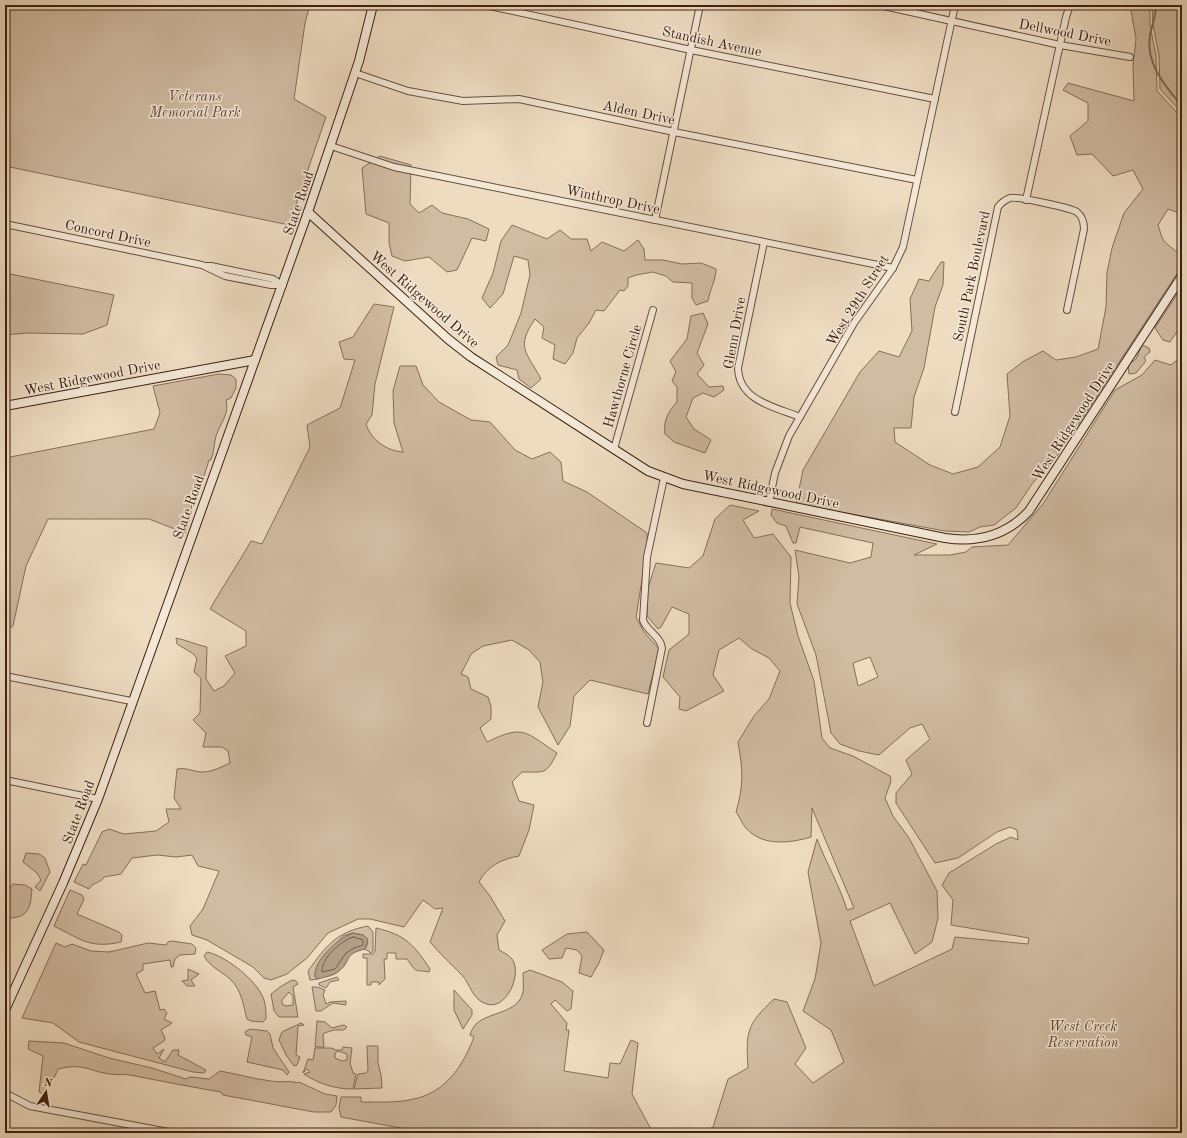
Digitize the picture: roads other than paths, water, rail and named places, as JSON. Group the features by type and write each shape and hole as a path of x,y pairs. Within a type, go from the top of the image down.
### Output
{"main road":[{"name":"State Road","path":"5,1010 63,883 98,799 283,285 355,73 373,5"},
{"name":"West Ridgewood Drive","path":"308,212 454,345 648,470 664,478 683,484 956,539 975,540 1003,532 1017,523 1035,503 1182,276"},
{"name":"West Ridgewood Drive","path":"5,406 255,360"}],"street":[{"name":"Standish Avenue","path":"485,5 691,50 935,99"},
{"path":"655,220 700,5"},
{"name":"Dellwood Drive","path":"879,5 1060,45 1130,57"},
{"name":"West 29th Street","path":"770,502 781,456 800,417 854,324 893,268 903,247 955,5"},
{"path":"1026,200 1070,5"},
{"name":"Alden Drive","path":"355,73 415,92 463,101 519,98 674,132 917,180"},
{"name":"Winthrop Drive","path":"331,146 394,167 893,268"},
{"name":"South Park Boulevard","path":"955,412 998,207 1003,201 1011,198 1026,200 1078,212 1084,221 1084,229 1067,310"},
{"name":"Concord Drive","path":"5,224 273,279 283,285"},
{"name":"Glenn Drive","path":"764,242 738,368 738,377 742,386 749,394 800,417"},
{"name":"Hawthorne Circle","path":"614,449 653,310"},
{"path":"647,723 662,648 660,641 643,620 644,576 664,478"},
{"path":"5,676 132,701"},
{"path":"5,780 98,799"},
{"path":"5,1093 30,1106 174,1133"}],"water":[{"path":"353,933 363,935 368,939 365,949 353,953 337,973 318,979 315,977 315,971 322,957 340,940"}],"waterway":[{"path":"1156,5 1155,17 1150,35 1150,55 1153,64 1163,82 1182,106"}],"park label":[{"name":"Veterans Memorial Park","path":"195,104"},
{"name":"West Creek Reservation","path":"1083,1034"}]}
